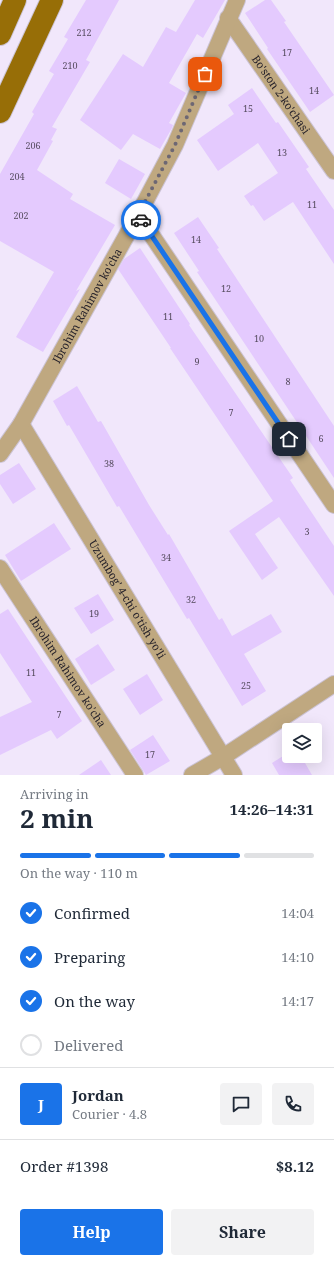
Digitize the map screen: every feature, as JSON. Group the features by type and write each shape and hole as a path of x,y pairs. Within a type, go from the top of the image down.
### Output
{"main road":[{"path":"0,34 15,0"},
{"path":"0,112 52,0"}],"street":[{"name":"Ibrohim Rahimov ko'cha","path":"0,454 21,424 138,215 175,145 237,0"},
{"name":"Bo'ston 2-ko'chasi","path":"228,18 334,171"},
{"path":"138,215 334,505"},
{"name":"Uzumbog' 4-chi o'tish yo'li","path":"21,424 234,775"},
{"name":"Ibrohim Rahimov ko'cha","path":"0,568 135,775"},
{"path":"192,775 223,757 334,684"}],"building":[{"path":"86,0 119,0 86,60 90,62 52,127 57,129 51,140 53,141 37,170 73,194 70,199 115,225 76,291 80,289 43,352 16,337 54,272 0,241 0,174 34,114 32,112 54,74 49,71 68,39 64,37"},
{"path":"195,0 225,0 203,38 197,34 169,83 186,93 169,123 173,125 172,128 160,149 133,134 121,150 80,120 123,54 143,67 166,27 176,32"},
{"path":"265,0 271,0 286,21 284,22 334,95 310,112 267,49 268,48 245,13"},
{"path":"252,88 309,167 306,169 334,210 334,264 293,202 264,221 253,205 251,206 244,196 278,173 258,143 218,171 197,140 234,114 228,105"},
{"path":"119,159 145,174 131,199 105,183"},
{"path":"198,217 219,248 217,249 334,426 334,478 197,272 199,271 174,233"},
{"path":"140,248 190,324 189,325 293,478 290,480 334,546 334,596 279,517 255,534 278,568 262,580 229,531 273,501 118,269 124,259"},
{"path":"77,386 98,422 101,421 149,505 168,535 169,534 219,620 222,618 232,636 271,614 282,632 244,654 266,691 242,706 189,618 187,619 119,506 117,507 69,425 67,426 53,401"},
{"path":"19,463 36,489 13,504 0,484 0,475"},
{"path":"54,523 71,549 21,581 5,555"},
{"path":"98,594 114,620 91,634 74,608"},
{"path":"8,609 82,721 57,739 51,730 0,755 0,717 32,702 0,653 0,614"},
{"path":"98,644 115,670 91,685 75,659"},
{"path":"147,674 163,700 140,715 123,689"},
{"path":"153,735 170,761 146,775 130,750"},
{"path":"282,757 282,763 305,763 312,775 279,775 272,763"},
{"path":"101,760 111,775 79,775"}],"way so far":[{"path":"141,220 138,215 175,145 205,74"}],"route":[{"path":"141,220 289,439"}]}
